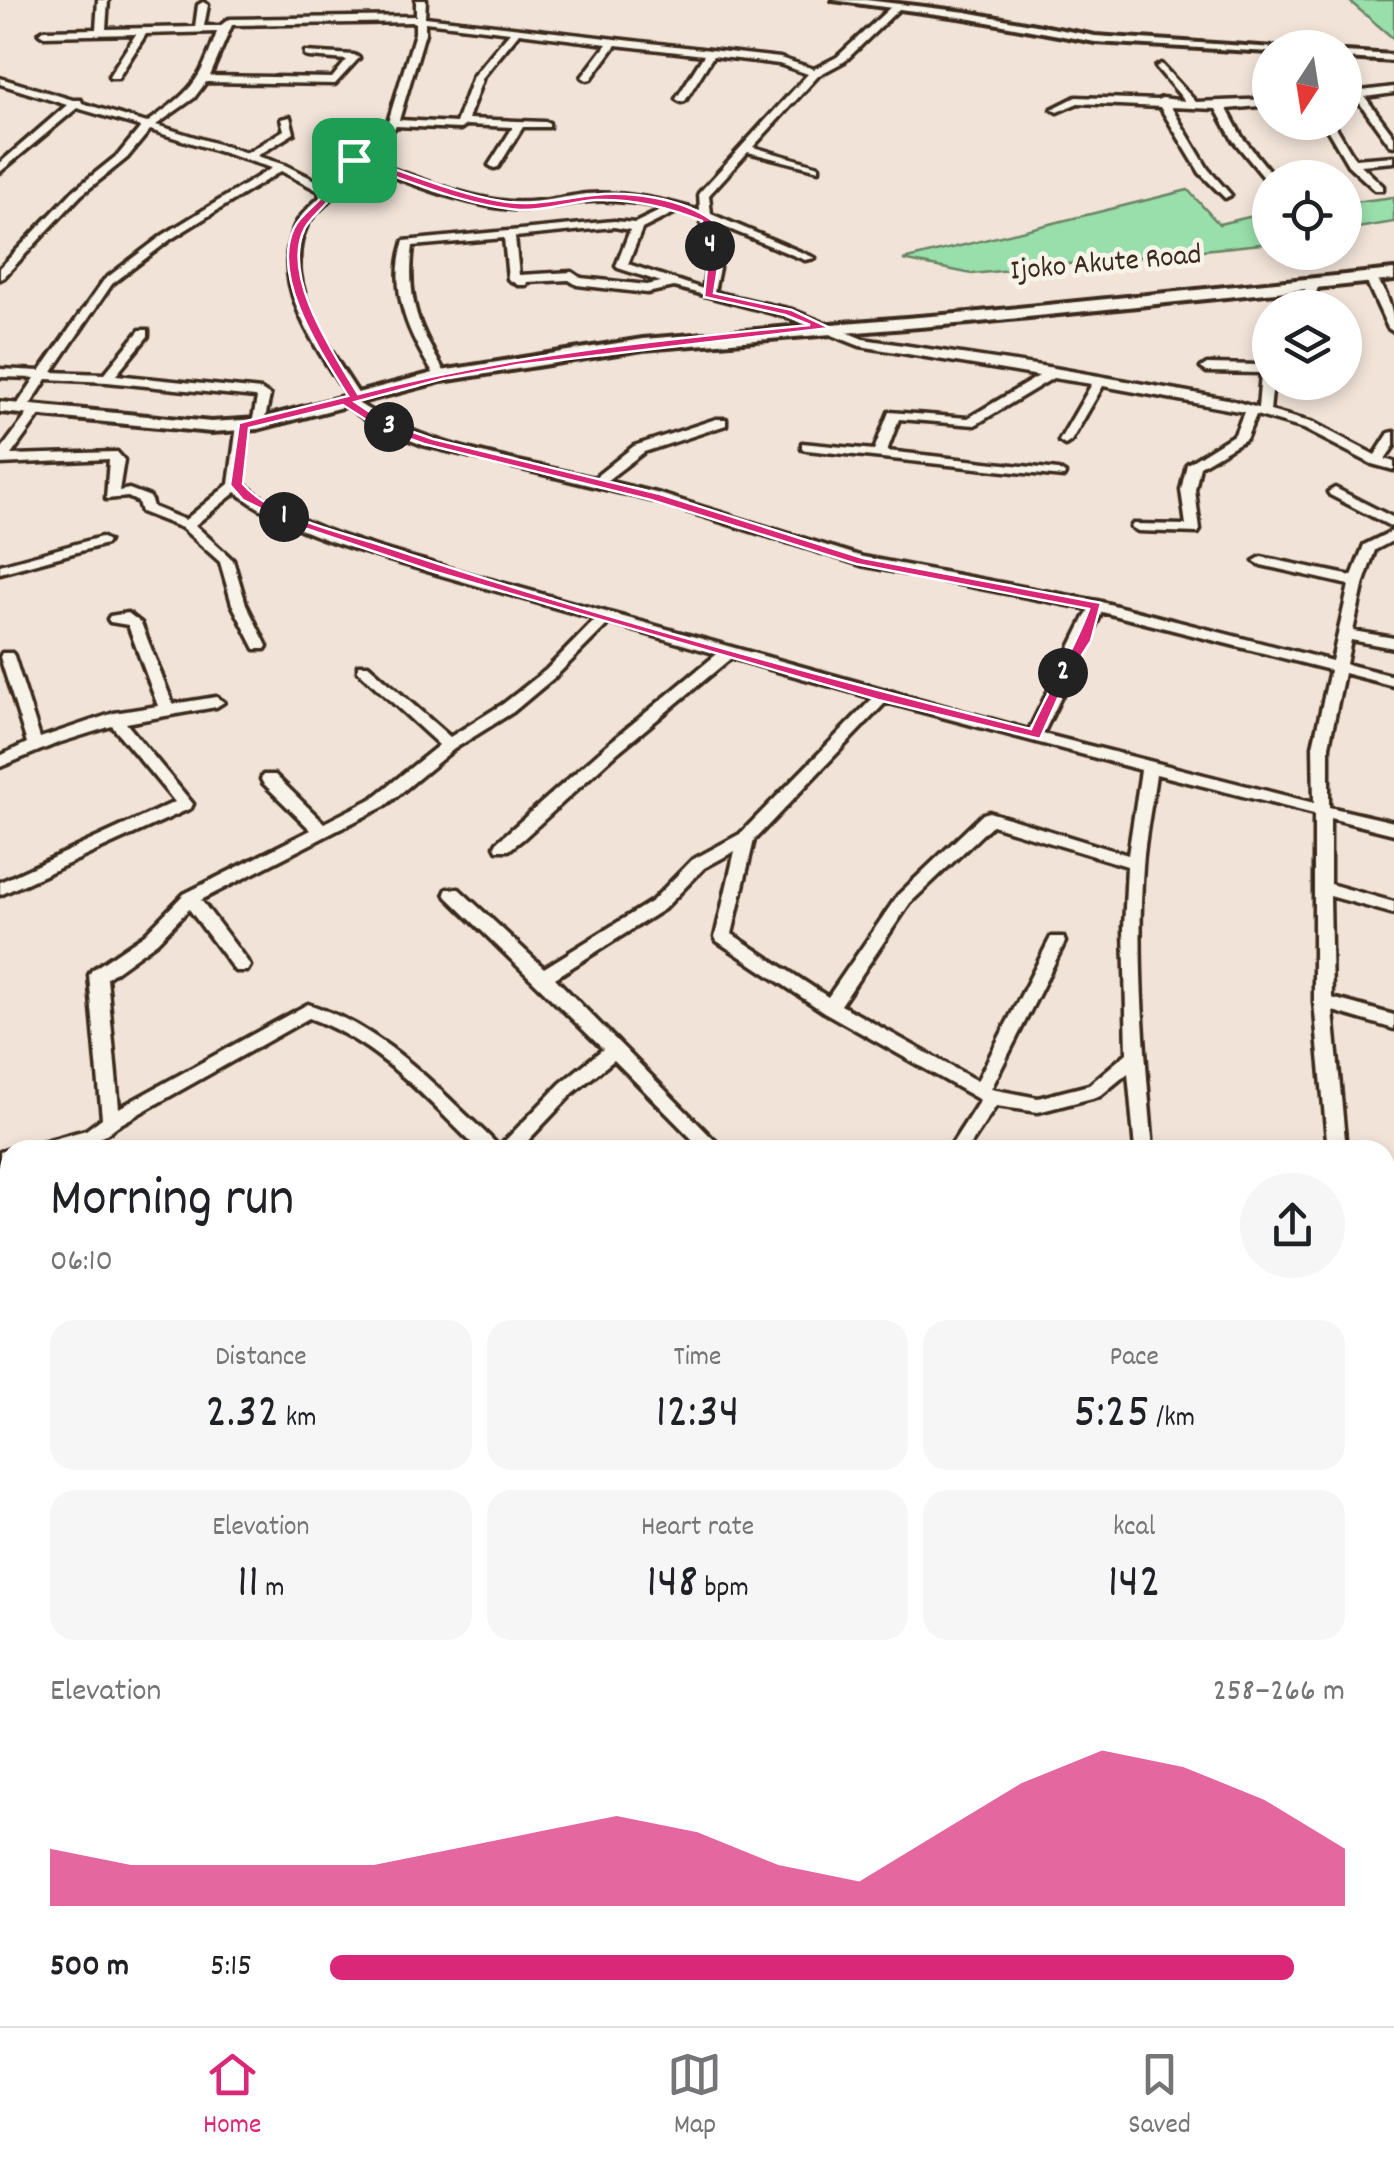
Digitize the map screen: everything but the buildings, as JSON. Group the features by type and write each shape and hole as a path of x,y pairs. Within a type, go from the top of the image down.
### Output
{"main road":[{"name":"Ijoko Akute Road","path":"824,328 954,307 1394,265"},
{"name":"Ijoko Akute Road","path":"0,407 137,422 250,425 441,376 643,344 1394,275"}],"street":[{"path":"101,32 102,0"},
{"path":"324,189 354,160 370,151 395,117 421,19 421,0"},
{"path":"838,0 1095,39 1252,48"},
{"path":"199,30 203,5"},
{"path":"708,294 712,268 703,195 815,73 841,58 897,6"},
{"path":"2,271 77,193 124,156 146,128 190,96 203,79 223,29 230,22 421,19 780,60 815,73"},
{"path":"44,33 223,29"},
{"path":"114,76 142,32"},
{"path":"395,117 457,127 478,76 515,32"},
{"path":"587,77 613,42"},
{"path":"681,99 711,52"},
{"path":"203,79 335,81 354,58 309,54"},
{"path":"1362,55 1394,58"},
{"path":"1161,67 1192,103"},
{"path":"0,81 248,157 304,176 324,189 326,198 300,228 292,262 305,306 350,400 381,424 428,442 597,482 861,561 1097,606 1394,681"},
{"path":"1362,95 1394,90"},
{"path":"1362,99 1394,143"},
{"path":"1057,109 1076,100 1220,106 1252,103"},
{"path":"1162,101 1204,172 1225,196"},
{"path":"0,169 77,102"},
{"path":"1220,106 1237,138 1255,160"},
{"path":"248,157 290,131 286,120"},
{"path":"462,122 545,125"},
{"path":"494,165 520,124"},
{"path":"749,149 814,168"},
{"path":"1362,162 1394,158"},
{"path":"354,160 498,204 525,207 598,197 648,200 809,258"},
{"path":"1,460 46,376 108,282 167,238 281,168"},
{"path":"1362,172 1379,188"},
{"path":"441,376 407,315 400,286 408,243 614,224 637,228 678,208"},
{"path":"637,228 622,266 708,294 788,313 860,342 1054,372 1257,412 1309,426 1394,466"},
{"path":"509,234 520,282 572,276 577,281 647,289 676,283"},
{"path":"1371,278 1394,328"},
{"path":"1310,290 1312,284"},
{"path":"108,378 144,334"},
{"path":"1207,368 1252,369"},
{"path":"879,454 894,415 970,422 1054,372"},
{"path":"0,373 108,378 264,396 250,425 236,485 187,524"},
{"path":"1065,441 1100,381"},
{"path":"1138,527 1193,530 1188,490 1194,464 1241,436 1257,412 1259,400"},
{"path":"597,482 639,449 721,422"},
{"path":"1378,461 1394,436"},
{"path":"808,446 1058,474"},
{"path":"1,460 112,456 117,460 112,496 129,494 144,500 146,509 187,524 226,560 240,604 260,646"},
{"path":"236,485 266,510 358,544 882,697 1394,828"},
{"path":"1335,492 1394,524"},
{"path":"1336,1140 1323,1002 1321,746 1357,582 1370,548 1394,534"},
{"path":"0,570 101,540"},
{"path":"1261,561 1357,582"},
{"path":"1035,735 1059,680 1084,641 1097,606"},
{"path":"111,1121 98,975 151,938 190,898 379,802 449,745 508,708 552,673 606,617"},
{"path":"115,619 128,618 134,622 167,709"},
{"path":"1348,635 1394,643"},
{"path":"502,846 542,817 612,748 663,710 727,652"},
{"path":"7,656 34,743"},
{"path":"363,668 449,745"},
{"path":"544,976 658,904 698,864 746,838 882,697"},
{"path":"0,762 34,743 114,718 216,702"},
{"path":"0,889 185,804 114,718"},
{"path":"1143,1140 1132,928 1149,768"},
{"path":"268,779 320,829"},
{"path":"830,1007 904,899 989,818 1136,862"},
{"path":"746,838 723,937 830,1007 986,1095 1038,1105 1094,1091 1136,1056"},
{"path":"1321,887 1394,908"},
{"path":"453,893 544,976 705,1140"},
{"path":"190,898 241,966"},
{"path":"962,1140 1056,942"},
{"path":"1323,1002 1394,1022"},
{"path":"76,1140 91,1136 111,1121 308,1011 339,1021 372,1042 479,1140"},
{"path":"517,1140 568,1088 616,1049"}],"green space":[{"path":"1348,0 1394,0 1394,39"},
{"path":"1188,190 1219,224 1252,216 1252,245 972,274 903,260"},
{"path":"1394,197 1394,222 1362,227 1362,201"}],"route":[{"path":"354,160 498,204 525,207 598,197 648,200 678,208 707,220 712,268 708,294 788,313 824,328 643,344 518,362 441,376 346,401 381,424 428,442 655,497 861,561 1097,606 1084,641 1059,680 1035,735 882,697 436,568 266,510 247,498 236,485 243,426 287,418 354,398 324,348 305,306 292,262 300,228 326,198 324,189 354,160"}]}
